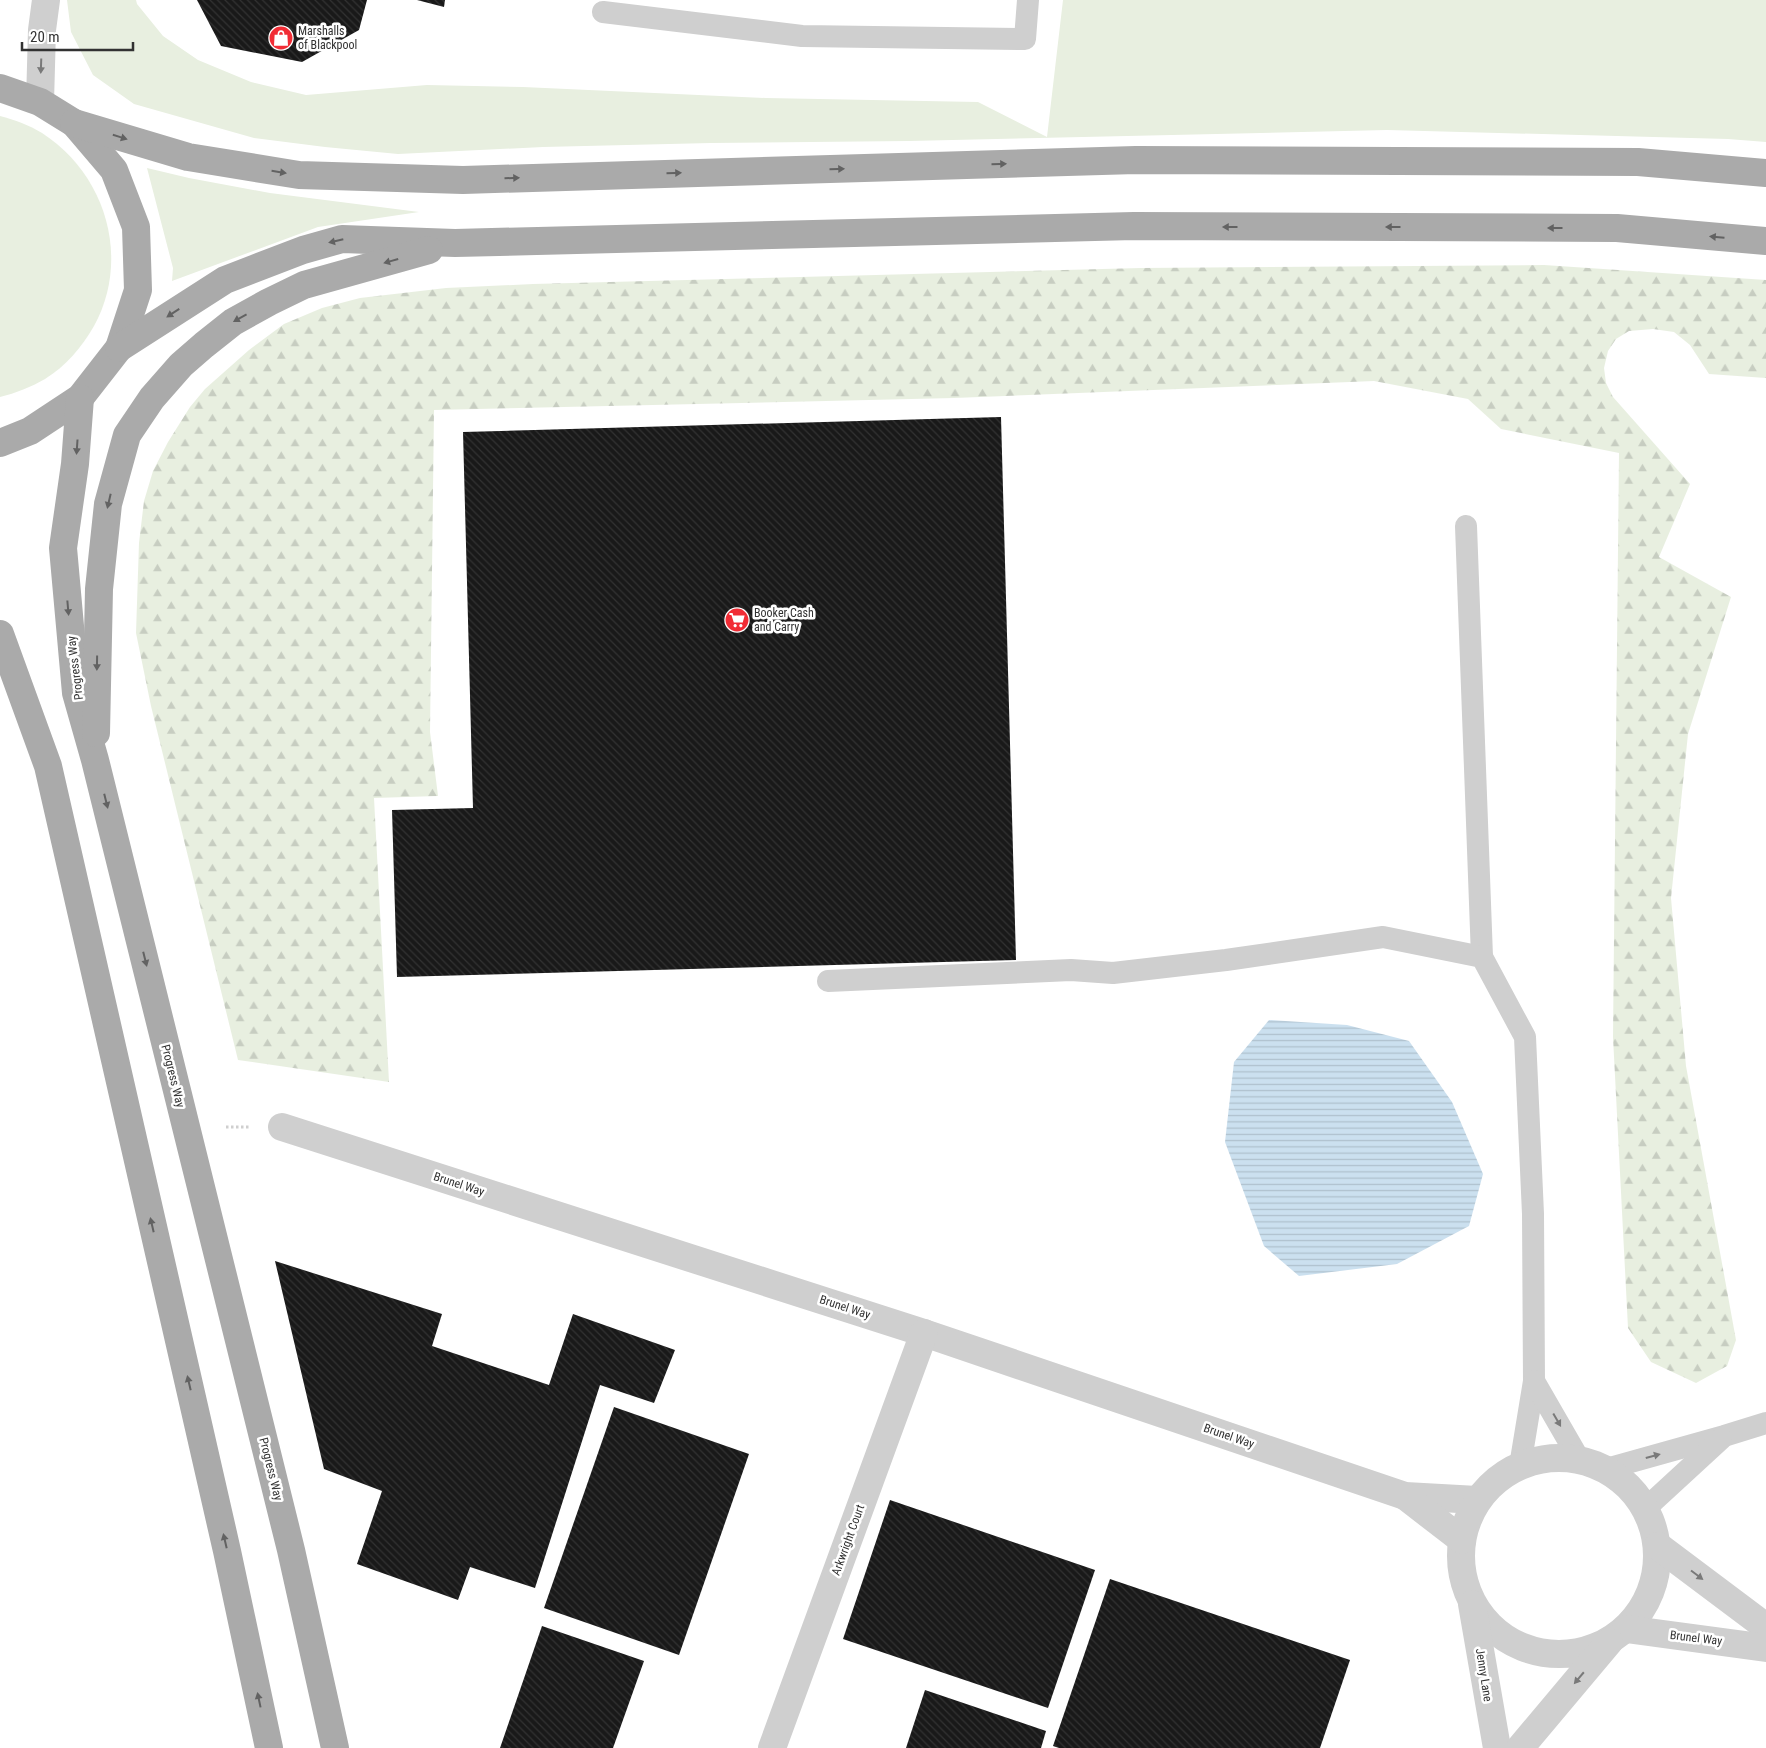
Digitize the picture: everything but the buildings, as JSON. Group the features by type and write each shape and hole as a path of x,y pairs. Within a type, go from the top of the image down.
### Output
{"main road":[{"path":"0,88 40,102 74,123 188,157 299,175 463,180 1136,160 1638,162 1766,174"},
{"path":"74,123 114,170 136,228 138,290 119,348"},
{"path":"0,442 30,431 80,398 119,348 225,280 303,250 342,239 455,243 1134,226 1618,228 1766,241"},
{"path":"96,760 99,589 108,504 128,435 152,398 182,365 232,322 269,302 304,285 455,243"},
{"name":"Progress Way","path":"80,398 75,464 63,548 76,693 96,760 291,1550 335,1748"},
{"path":"0,634 48,766 225,1542 269,1748"}],"street":[{"path":"40,102 42,30 46,0"},
{"name":"Brunel Way","path":"282,1127 924,1333 1405,1496 1478,1500"},
{"name":"Arkwright Court","path":"772,1748 924,1333"},
{"path":"1520,1748 1645,1605 1656,1576 1658,1546 1654,1526 1646,1508 1629,1485 1606,1469 1579,1459 1549,1458 1520,1466 1496,1480 1478,1500 1468,1520 1462,1540 1462,1572 1472,1602 1491,1628 1518,1646 1548,1654 1580,1652 1618,1635"},
{"name":"Brunel Way","path":"1405,1496 1462,1540"},
{"path":"1658,1546 1766,1627"},
{"name":"Jenny Lane","path":"1472,1602 1497,1748"},
{"name":"Brunel Way","path":"1618,1635 1766,1648"}],"lane":[{"path":"602,12 802,36 1026,40 1028,0"},
{"path":"1466,526 1482,957 1525,1037 1533,1214 1534,1380 1520,1466"},
{"path":"828,981 1071,970 1113,973 1226,960 1383,937 1482,957"},
{"path":"1534,1380 1579,1459"},
{"path":"1606,1469 1766,1423"},
{"path":"1646,1508 1724,1436"}],"green space":[{"path":"67,0 136,0 137,4 163,36 198,60 251,82 306,95 427,85 523,87 766,98 978,102 1047,137 1063,0 1766,0 1766,142 1728,139 1387,130 909,141 543,147 398,154 254,138 134,104 93,75 71,32"},
{"path":"0,116 22,123 42,133 64,150 82,171 96,194 106,220 111,246 110,273 105,300 94,326 73,356 45,379 12,394 0,397"},
{"path":"147,168 270,193 419,212 318,227 172,281 173,268"},
{"path":"1544,265 1766,280 1766,378 1709,374 1690,345 1674,332 1653,329 1629,331 1616,339 1608,351 1604,368 1606,383 1613,397 1690,484 1659,557 1731,597 1688,734 1671,898 1686,1066 1736,1340 1727,1366 1696,1383 1651,1362 1628,1328 1613,1037 1619,453 1501,429 1468,399 1374,381 954,398 434,410 430,732 438,796 374,798 389,1082 238,1060 151,706 136,633 139,543 144,501 153,471 168,442 190,407 205,389 249,350 284,324 322,308 360,298 446,288 1141,268"}],"water":[{"path":"1269,1020 1347,1025 1409,1041 1452,1102 1483,1174 1469,1226 1397,1264 1299,1276 1264,1246 1225,1142 1234,1062"}],"place":[{"name":"Marshalls of Blackpool","path":"281,38"},
{"name":"Booker Cash and Carry","path":"737,620"}]}
